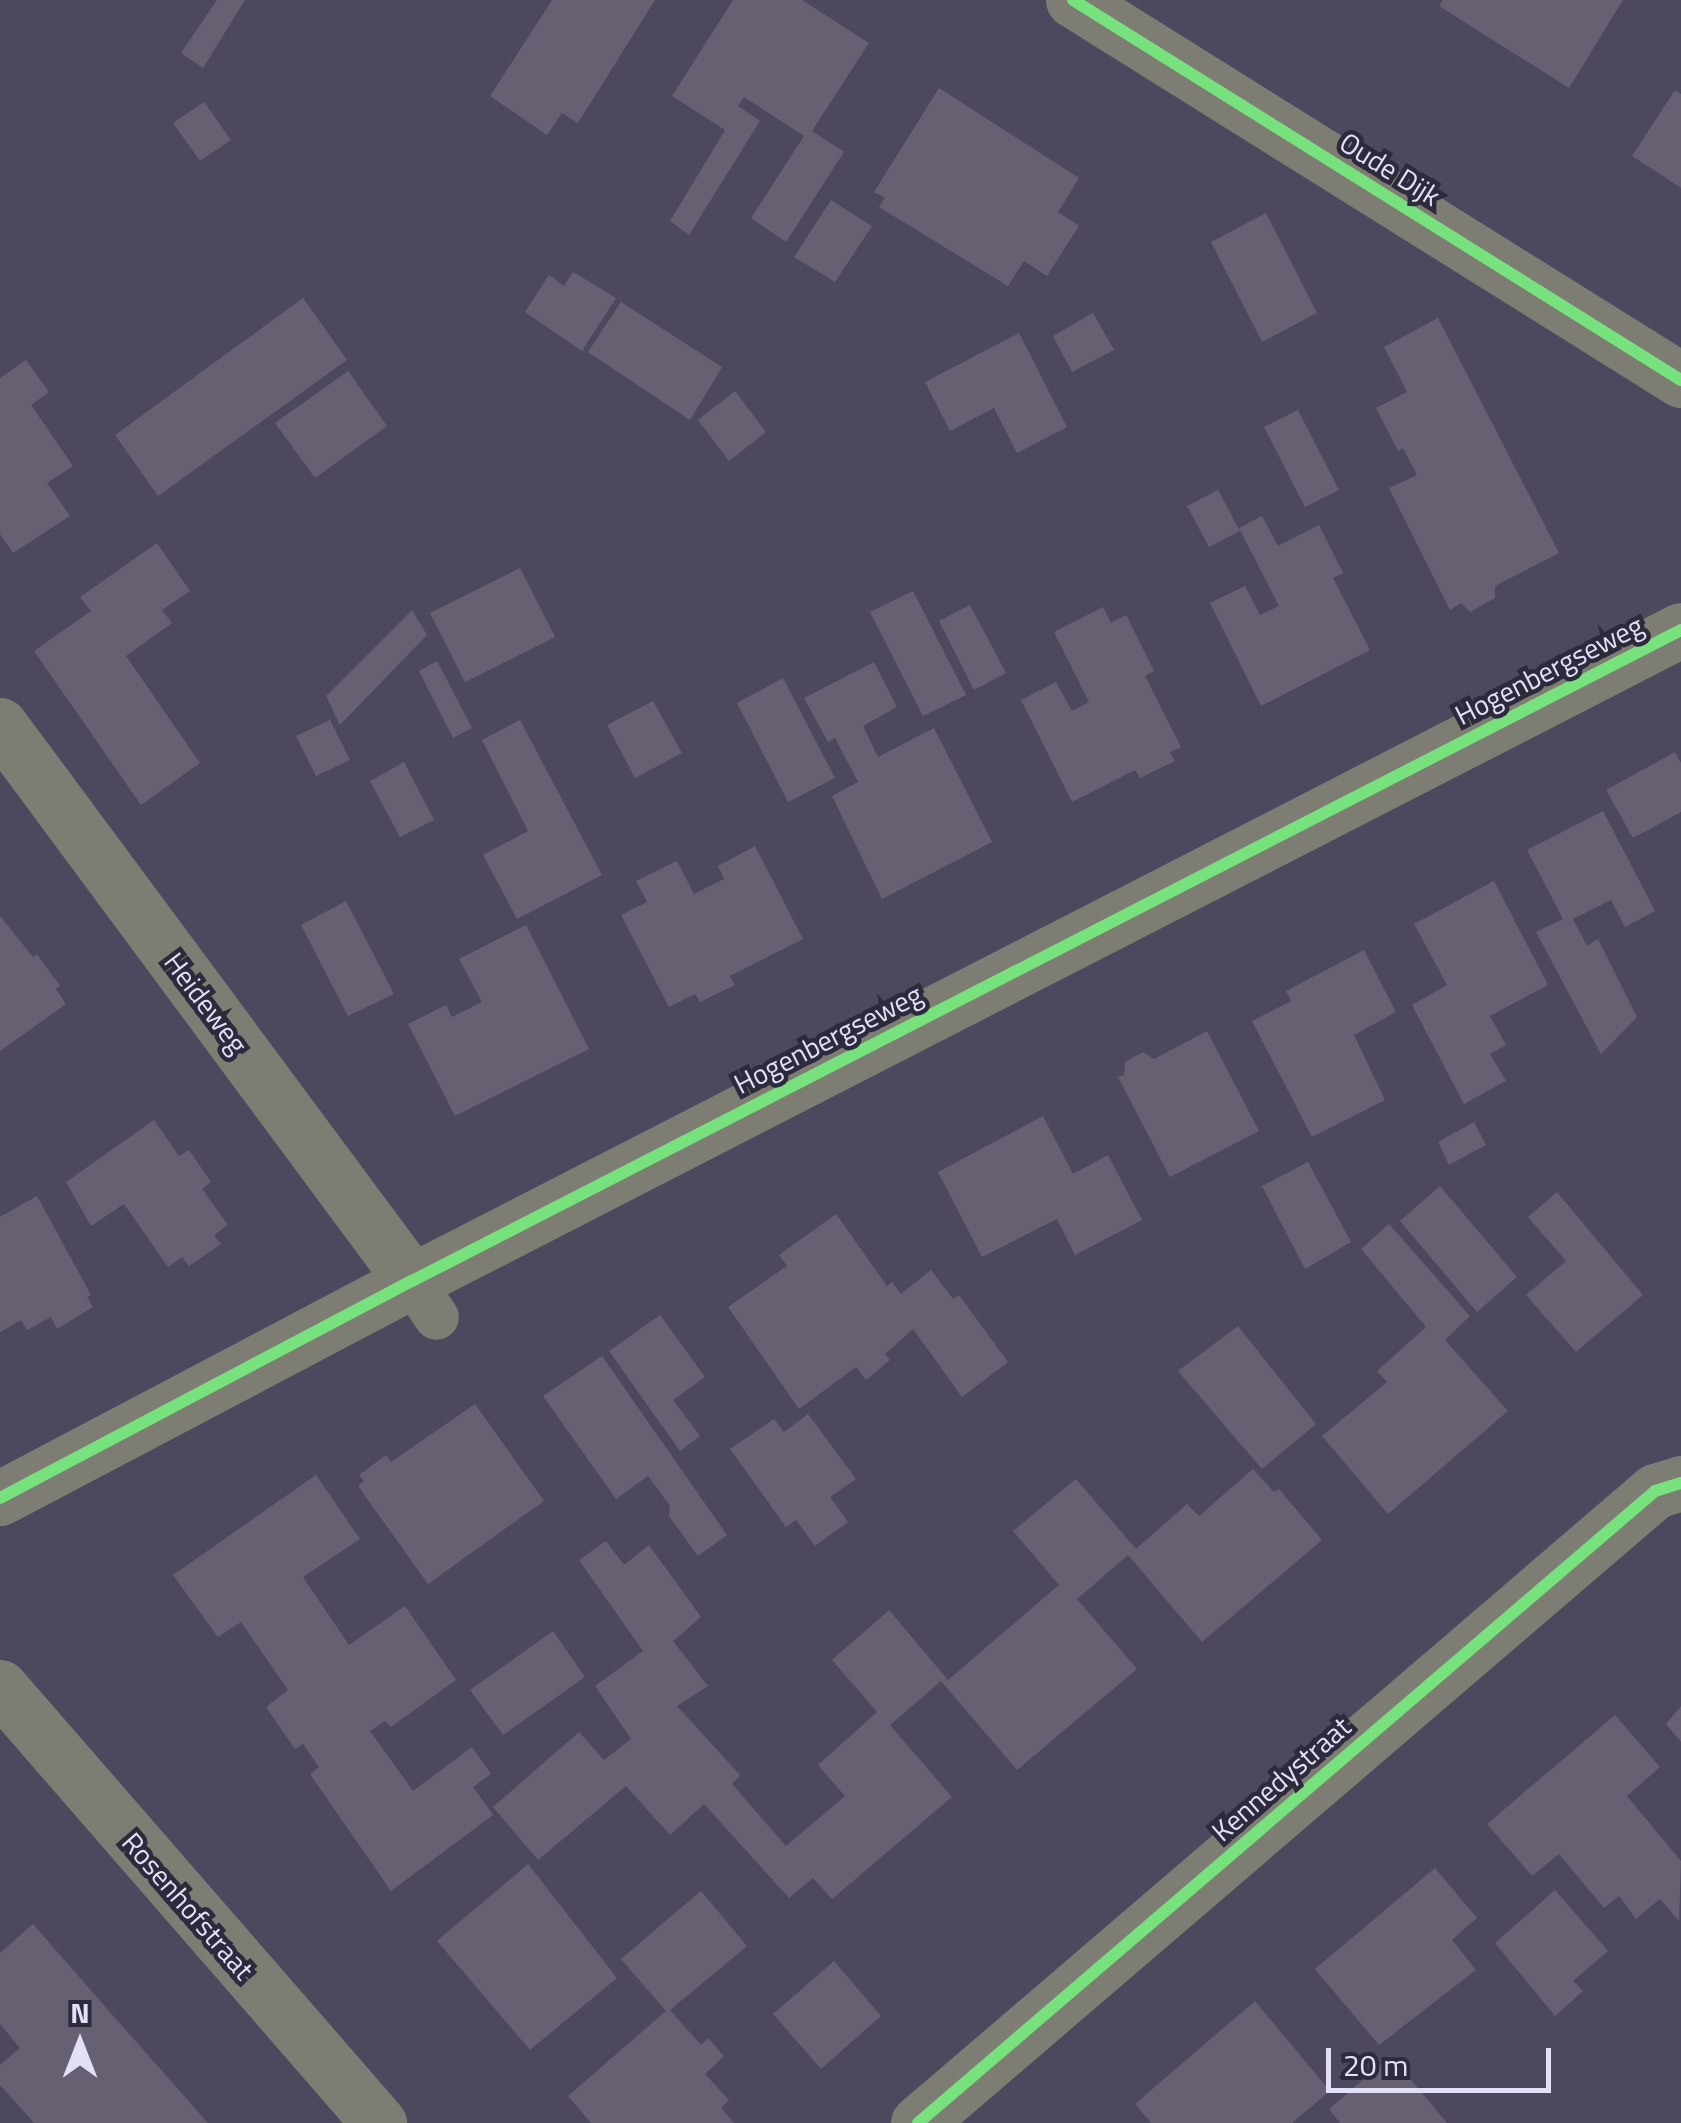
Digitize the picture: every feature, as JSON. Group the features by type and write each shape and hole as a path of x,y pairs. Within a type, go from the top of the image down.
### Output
{"street":[{"name":"Oude Dijk","path":"1073,0 1681,380"},
{"name":"Hogenbergseweg","path":"0,1498 424,1299 1681,630"},
{"name":"Heideweg","path":"0,726 424,1299"},
{"name":"Kennedystraat","path":"918,2123 1655,1491 1681,1482"},
{"name":"Rosenhofstraat","path":"0,1687 379,2123"}],"building":[{"path":"217,0 245,0 203,68 181,53"},
{"path":"552,0 655,0 578,123 562,113 547,135 490,96"},
{"path":"733,0 802,0 869,43 812,131 844,152 786,242 751,218 804,136 744,97 738,106 760,121 689,235 670,221 725,130 672,96"},
{"path":"1443,0 1623,0 1569,88 1439,6"},
{"path":"939,88 1079,178 1058,212 1079,226 1047,276 1024,261 1008,286 879,207 885,198 874,192"},
{"path":"1675,90 1681,94 1681,188 1632,156"},
{"path":"204,102 231,140 200,161 173,123"},
{"path":"831,200 872,226 835,282 794,257"},
{"path":"1266,213 1317,313 1262,342 1211,242"},
{"path":"573,272 616,298 582,351 525,312 549,275 564,286"},
{"path":"303,298 347,360 158,496 115,435"},
{"path":"621,302 722,367 690,420 588,352"},
{"path":"1093,313 1114,350 1072,372 1053,336"},
{"path":"1438,318 1559,553 1495,586 1495,598 1470,612 1461,603 1450,610 1389,488 1417,475 1403,448 1398,451 1376,408 1407,392 1384,347"},
{"path":"1019,333 1067,427 1017,453 994,408 950,431 925,382"},
{"path":"26,360 49,392 31,405 73,466 47,483 70,516 13,553 0,534 0,378"},
{"path":"348,371 387,426 315,478 275,423"},
{"path":"735,391 766,432 729,461 698,420"},
{"path":"1298,410 1339,490 1305,507 1264,427"},
{"path":"1218,490 1240,531 1209,547 1187,506"},
{"path":"1262,516 1278,546 1319,525 1343,573 1333,578 1370,650 1261,706 1210,603 1245,586 1260,615 1279,606 1239,528"},
{"path":"157,543 190,591 162,610 172,623 126,656 200,763 141,805 34,651 91,611 80,597"},
{"path":"520,568 555,637 465,682 430,613"},
{"path":"913,591 966,695 923,716 870,612"},
{"path":"970,605 1006,673 974,690 939,621"},
{"path":"1103,607 1111,623 1126,615 1154,671 1145,676 1181,747 1170,752 1175,761 1140,778 1135,770 1072,802 1021,700 1056,682 1072,711 1089,702 1054,632"},
{"path":"412,610 427,635 340,725 326,696"},
{"path":"437,661 472,728 453,738 419,671"},
{"path":"874,662 897,707 863,726 878,757 934,728 992,842 882,899 832,796 858,782 835,738 828,742 804,698"},
{"path":"783,678 835,778 788,802 737,703"},
{"path":"653,701 682,753 635,778 607,725"},
{"path":"330,720 350,760 316,776 296,736"},
{"path":"520,720 602,875 517,919 483,855 528,831 482,740"},
{"path":"1675,752 1681,763 1681,812 1633,838 1606,790"},
{"path":"404,762 434,820 400,837 370,781"},
{"path":"1603,811 1655,911 1625,927 1611,900 1573,919 1587,946 1598,939 1637,1017 1601,1054 1536,932 1563,919 1527,850"},
{"path":"755,846 803,939 730,976 735,985 700,1002 695,994 669,1007 621,915 647,902 636,881 677,861 694,894 724,879 718,866"},
{"path":"1494,881 1548,985 1490,1016 1506,1045 1490,1054 1506,1081 1464,1104 1412,1005 1447,985 1414,924"},
{"path":"346,901 394,994 348,1016 301,925"},
{"path":"0,916 33,957 37,954 60,986 56,989 66,1004 0,1051"},
{"path":"526,925 589,1049 455,1116 408,1024 446,1005 452,1017 482,1002 459,959"},
{"path":"1364,950 1396,1012 1354,1035 1385,1100 1312,1137 1252,1021 1291,1001 1286,991"},
{"path":"1207,1031 1259,1131 1170,1177 1118,1077 1124,1075 1125,1062 1143,1052 1154,1059"},
{"path":"1043,1116 1073,1174 1108,1155 1142,1220 1075,1255 1057,1219 982,1257 938,1172"},
{"path":"154,1120 179,1156 189,1150 211,1182 202,1189 228,1225 214,1235 221,1244 189,1266 182,1257 168,1267 124,1204 91,1226 66,1182"},
{"path":"1474,1122 1486,1145 1449,1165 1438,1142"},
{"path":"1308,1162 1351,1242 1305,1269 1262,1186"},
{"path":"1440,1186 1517,1277 1477,1312 1400,1221"},
{"path":"1557,1192 1643,1295 1576,1352 1526,1295 1566,1261 1528,1217"},
{"path":"37,1196 91,1295 87,1297 93,1307 57,1329 51,1317 27,1330 21,1320 0,1332 0,1217"},
{"path":"836,1214 887,1286 892,1282 901,1294 931,1270 953,1299 959,1295 1008,1362 962,1397 913,1329 885,1354 890,1360 866,1380 856,1367 799,1409 728,1307 787,1266 779,1255"},
{"path":"1389,1224 1470,1316 1445,1340 1508,1411 1388,1514 1322,1436 1387,1382 1377,1371 1426,1327 1361,1249"},
{"path":"660,1315 705,1377 673,1400 700,1436 680,1451 609,1351"},
{"path":"1238,1326 1316,1424 1262,1469 1178,1371"},
{"path":"602,1356 727,1535 698,1556 669,1516 670,1506 648,1476 616,1499 543,1396"},
{"path":"475,1404 544,1501 428,1584 358,1486 364,1481 359,1475 386,1455 391,1462"},
{"path":"808,1414 856,1479 830,1497 848,1522 815,1546 796,1520 786,1527 730,1449 774,1419 784,1432"},
{"path":"1253,1469 1274,1492 1279,1489 1322,1540 1202,1642 1128,1555 1077,1599 1137,1669 1017,1770 941,1681 890,1725 952,1797 832,1899 813,1878 789,1898 704,1804 670,1835 626,1786 538,1860 493,1807 579,1732 604,1760 631,1739 595,1686 643,1651 579,1560 606,1541 624,1565 649,1545 701,1617 673,1641 708,1686 677,1706 740,1775 732,1784 786,1846 845,1796 818,1765 877,1712 832,1660 889,1610 948,1680 1059,1585 1013,1531 1076,1479 1136,1549 1187,1504 1199,1516"},
{"path":"316,1475 360,1539 303,1577 349,1645 405,1606 456,1680 391,1727 385,1721 370,1731 413,1791 472,1747 491,1774 473,1787 493,1815 391,1891 310,1774 319,1767 303,1744 295,1749 266,1707 288,1690 241,1622 218,1637 173,1575"},
{"path":"553,1631 585,1677 503,1735 470,1690"},
{"path":"1681,1706 1681,1742 1666,1724"},
{"path":"1615,1715 1660,1767 1627,1796 1681,1861 1679,1921 1660,1899 1636,1919 1619,1896 1604,1908 1559,1854 1532,1876 1487,1824"},
{"path":"528,1864 617,1978 530,2050 437,1941"},
{"path":"1435,1868 1477,1918 1452,1940 1476,1970 1379,2045 1315,1969"},
{"path":"1555,1890 1608,1951 1573,1981 1583,1991 1555,2016 1495,1943"},
{"path":"701,1891 747,1946 670,2010 701,2045 708,2038 724,2056 705,2074 729,2100 721,2108 734,2123 591,2123 568,2096 666,2011 621,1959"},
{"path":"33,1924 208,2123 34,2123 0,2085 0,2065 20,2048 0,2024 0,1953"},
{"path":"834,1961 881,2016 821,2069 773,2014"},
{"path":"1255,2001 1330,2091 1292,2123 1151,2123 1135,2104"},
{"path":"1391,2056 1447,2123 1340,2123 1329,2109"}],"cycle path":[{"path":"1073,0 1681,380"},
{"path":"0,1498 412,1281 1681,630"},
{"path":"918,2123 1655,1491 1681,1483"}]}
